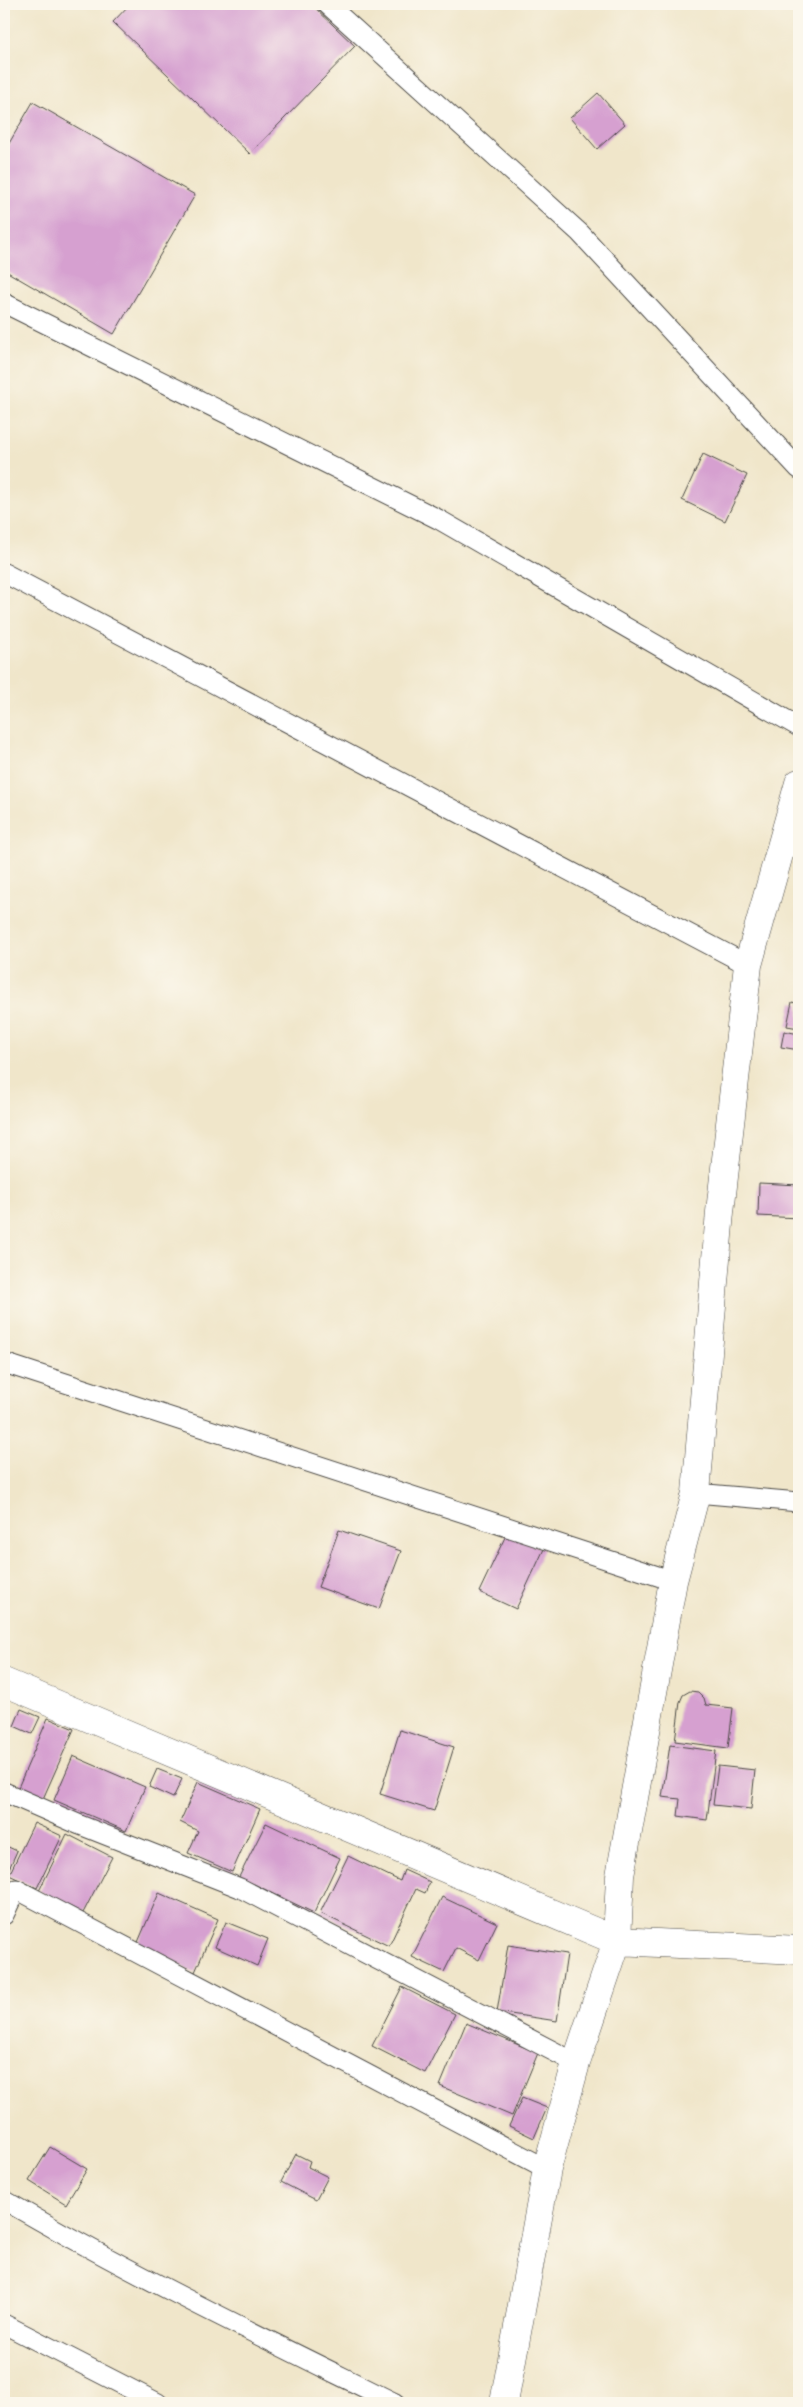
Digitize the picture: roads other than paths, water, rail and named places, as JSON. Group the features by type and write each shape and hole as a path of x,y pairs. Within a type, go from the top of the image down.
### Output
{"street":[{"path":"504,2403 547,2169 576,2063 616,1941 620,1876 673,1581 696,1494 720,1212 748,964 799,783"},
{"path":"4,1682 616,1941 799,1950"}],"lane":[{"path":"327,4 580,233 799,469"},
{"path":"4,303 438,519 799,727"},
{"path":"4,573 748,964"},
{"path":"4,1363 673,1581"},
{"path":"696,1494 799,1502"},
{"path":"4,1792 80,1825 240,1888 576,2063"},
{"path":"4,1915 16,1889 547,2169"},
{"path":"4,2200 57,2231 209,2310 395,2403"},
{"path":"4,2324 158,2403"}]}
